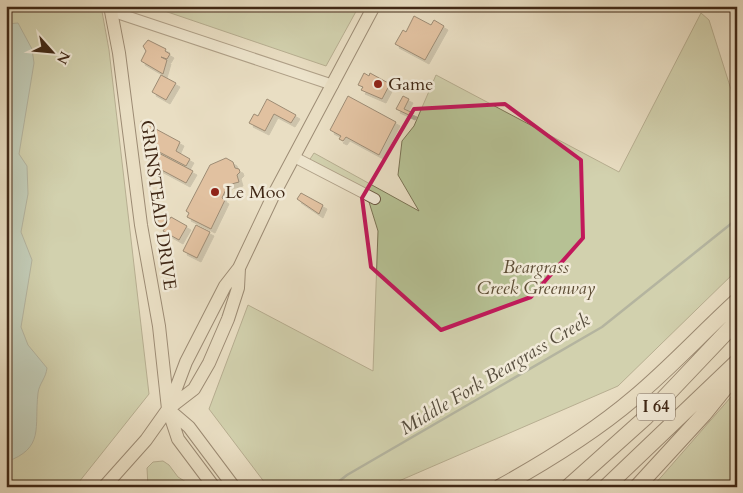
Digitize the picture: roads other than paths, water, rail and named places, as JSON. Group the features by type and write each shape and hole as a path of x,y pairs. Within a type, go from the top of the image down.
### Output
{"highway":[{"path":"500,487 567,448 620,410 737,301"},
{"name":"I 64","path":"568,487 645,418 737,321"},
{"name":"I 64","path":"606,487 737,362"},
{"path":"637,487 704,414 737,373"}],"main road":[{"path":"104,487 146,440 168,409 186,362 225,286 239,268 294,157 374,6"},
{"name":"GRINSTEAD DRIVE","path":"111,9 141,225 159,326 168,409 178,439 214,487"},
{"path":"168,409 194,389 209,363 233,304 238,288 239,268"},
{"path":"168,409 190,428 234,487"}],"street":[{"path":"111,9 333,85"},
{"path":"294,157 375,199"}],"water":[{"path":"18,23 32,49 34,63 19,154 27,166 28,194 21,232 32,260 21,327 28,345 47,368 39,390 35,435 32,443 27,450 6,462 6,24"}],"waterway":[{"name":"Middle Fork Beargrass Creek","path":"332,487 347,475 602,327 737,219"}],"place":[{"name":"Game","path":"378,84"},
{"name":"Le Moo","path":"215,192"}],"park label":[{"name":"Beargrass Creek Greenway","path":"536,277"}]}
